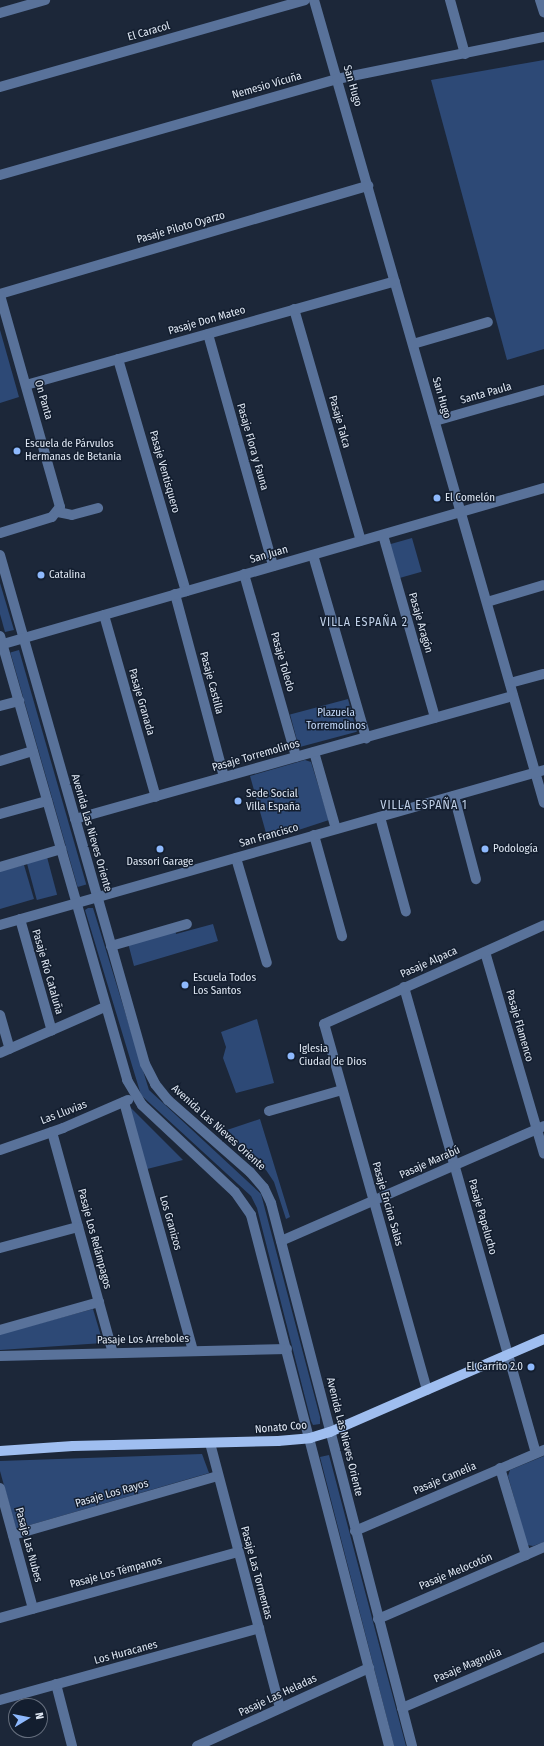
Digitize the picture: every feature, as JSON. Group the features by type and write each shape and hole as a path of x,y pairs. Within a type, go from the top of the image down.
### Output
{"main road":[{"name":"Nonato Coo","path":"0,1451 73,1446 210,1443 310,1438 330,1432 544,1339"}],"street":[{"path":"0,13 46,0"},
{"name":"El Caracol","path":"0,87 305,0"},
{"name":"San Hugo","path":"314,0 513,696 540,771 544,803"},
{"path":"450,0 465,54"},
{"path":"540,0 544,12"},
{"name":"Nemesio Vicuña","path":"0,175 337,79 544,37"},
{"name":"Pasaje Piloto Oyarzo","path":"0,294 368,186"},
{"name":"Pasaje Don Mateo","path":"26,385 395,280"},
{"name":"On Panta","path":"0,294 59,502 58,512"},
{"name":"Pasaje Talca","path":"294,309 361,541"},
{"path":"413,344 488,322"},
{"name":"Pasaje Flora y Fauna","path":"208,334 274,566"},
{"name":"Pasaje Ventisquero","path":"118,359 186,591"},
{"name":"Santa Paula","path":"435,422 544,390"},
{"name":"San Juan","path":"1,641 24,638 544,488"},
{"path":"0,533 52,517 58,512 72,515 98,508"},
{"name":"Pasaje Aragón","path":"382,535 435,718"},
{"name":"Avenida Las Nieves Oriente","path":"0,555 144,1059 155,1084 168,1100 258,1180 271,1203 412,1746"},
{"path":"313,555 366,738"},
{"name":"Pasaje Toledo","path":"244,574 296,757"},
{"path":"486,602 544,585"},
{"name":"Pasaje Castilla","path":"175,594 224,777"},
{"name":"Pasaje Granada","path":"104,615 156,797"},
{"path":"1,641 125,1076 135,1097 149,1113 236,1192 248,1207 287,1349 389,1746"},
{"path":"510,683 544,674"},
{"name":"Pasaje Torremolinos","path":"75,819 513,696"},
{"path":"0,706 19,701"},
{"path":"0,761 33,751"},
{"path":"314,752 336,829"},
{"name":"San Francisco","path":"0,925 540,771"},
{"path":"454,796 476,879"},
{"path":"0,814 47,801"},
{"path":"380,817 406,912"},
{"path":"314,835 342,936"},
{"path":"0,867 61,849"},
{"path":"236,858 266,963"},
{"name":"Pasaje Río Cataluña","path":"20,919 52,1031"},
{"path":"111,946 187,924"},
{"name":"Pasaje Alpaca","path":"324,1024 544,925"},
{"name":"Pasaje Flamenco","path":"485,952 540,1127 544,1154"},
{"name":"Pasaje Papelucho","path":"404,987 508,1355 540,1451"},
{"path":"0,1053 106,1007"},
{"path":"0,1015 10,1049"},
{"name":"Pasaje Encina Salas","path":"324,1024 427,1390"},
{"path":"269,1111 342,1090"},
{"name":"Las Lluvias","path":"0,1150 52,1132 135,1097"},
{"name":"Los Granizos","path":"124,1102 193,1351"},
{"name":"Pasaje Marabú","path":"281,1241 540,1127"},
{"name":"Pasaje Los Relámpagos","path":"52,1132 113,1353"},
{"path":"0,1248 78,1227"},
{"path":"0,1330 99,1302"},
{"name":"Pasaje Los Arreboles","path":"0,1356 287,1349"},
{"name":"Pasaje Las Tormentas","path":"210,1443 280,1708"},
{"name":"Pasaje Camelia","path":"355,1531 540,1451"},
{"path":"500,1468 526,1555"},
{"name":"Pasaje Los Rayos","path":"13,1535 218,1476"},
{"name":"Pasaje Las Nubes","path":"0,1488 33,1609"},
{"name":"Pasaje Melocotón","path":"378,1619 544,1547"},
{"name":"Pasaje Los Témpanos","path":"0,1618 238,1552"},
{"name":"Los Huracanes","path":"0,1700 259,1628"},
{"name":"Pasaje Magnolia","path":"402,1708 544,1647"},
{"name":"Pasaje Las Heladas","path":"197,1746 369,1668"},
{"path":"56,1684 72,1746"}],"green space":[{"path":"544,60 544,349 507,360 431,80"},
{"path":"0,330 19,397 0,403"},
{"path":"412,538 422,572 400,578 390,544"},
{"path":"0,583 14,630 5,632 0,614"},
{"path":"19,650 86,885 78,887 10,652"},
{"name":"Plazuela Torremolinos","path":"348,699 357,732 299,747 290,715"},
{"path":"305,760 311,762 329,820 268,840 250,776"},
{"path":"47,857 57,895 37,900 27,862"},
{"path":"24,865 34,899 0,909 0,871"},
{"path":"88,908 93,908 149,1090 261,1194 320,1417 320,1424 313,1425 311,1421 257,1208 251,1196 141,1095 85,910"},
{"path":"213,924 218,941 134,966 128,943 175,929 176,934"},
{"path":"257,1019 274,1083 236,1093 223,1058 226,1047 221,1032"},
{"path":"129,1106 183,1160 147,1169"},
{"path":"260,1119 290,1217 286,1219 274,1182 266,1170 224,1131"},
{"path":"93,1309 103,1343 0,1350 0,1334"},
{"path":"202,1454 209,1473 16,1529 0,1471 0,1461"},
{"path":"329,1455 406,1746 394,1746 320,1457"},
{"path":"544,1456 544,1542 533,1546 527,1545 508,1476 510,1470"}],"place":[{"name":"Escuela de Párvulos Hermanas de Betania","path":"17,451"},
{"name":"El Comelón","path":"437,498"},
{"name":"Catalina","path":"41,575"},
{"name":"Sede Social Villa España","path":"238,801"},
{"name":"Dassori Garage","path":"160,849"},
{"name":"Podología","path":"485,849"},
{"name":"Escuela Todos Los Santos","path":"185,985"},
{"name":"Iglesia Ciudad de Dios","path":"291,1056"},
{"name":"El Carrito 2.0","path":"531,1367"}],"district":[{"name":"VILLA ESPAÑA 2","path":"364,623"},
{"name":"VILLA ESPAÑA 1","path":"424,806"}]}
